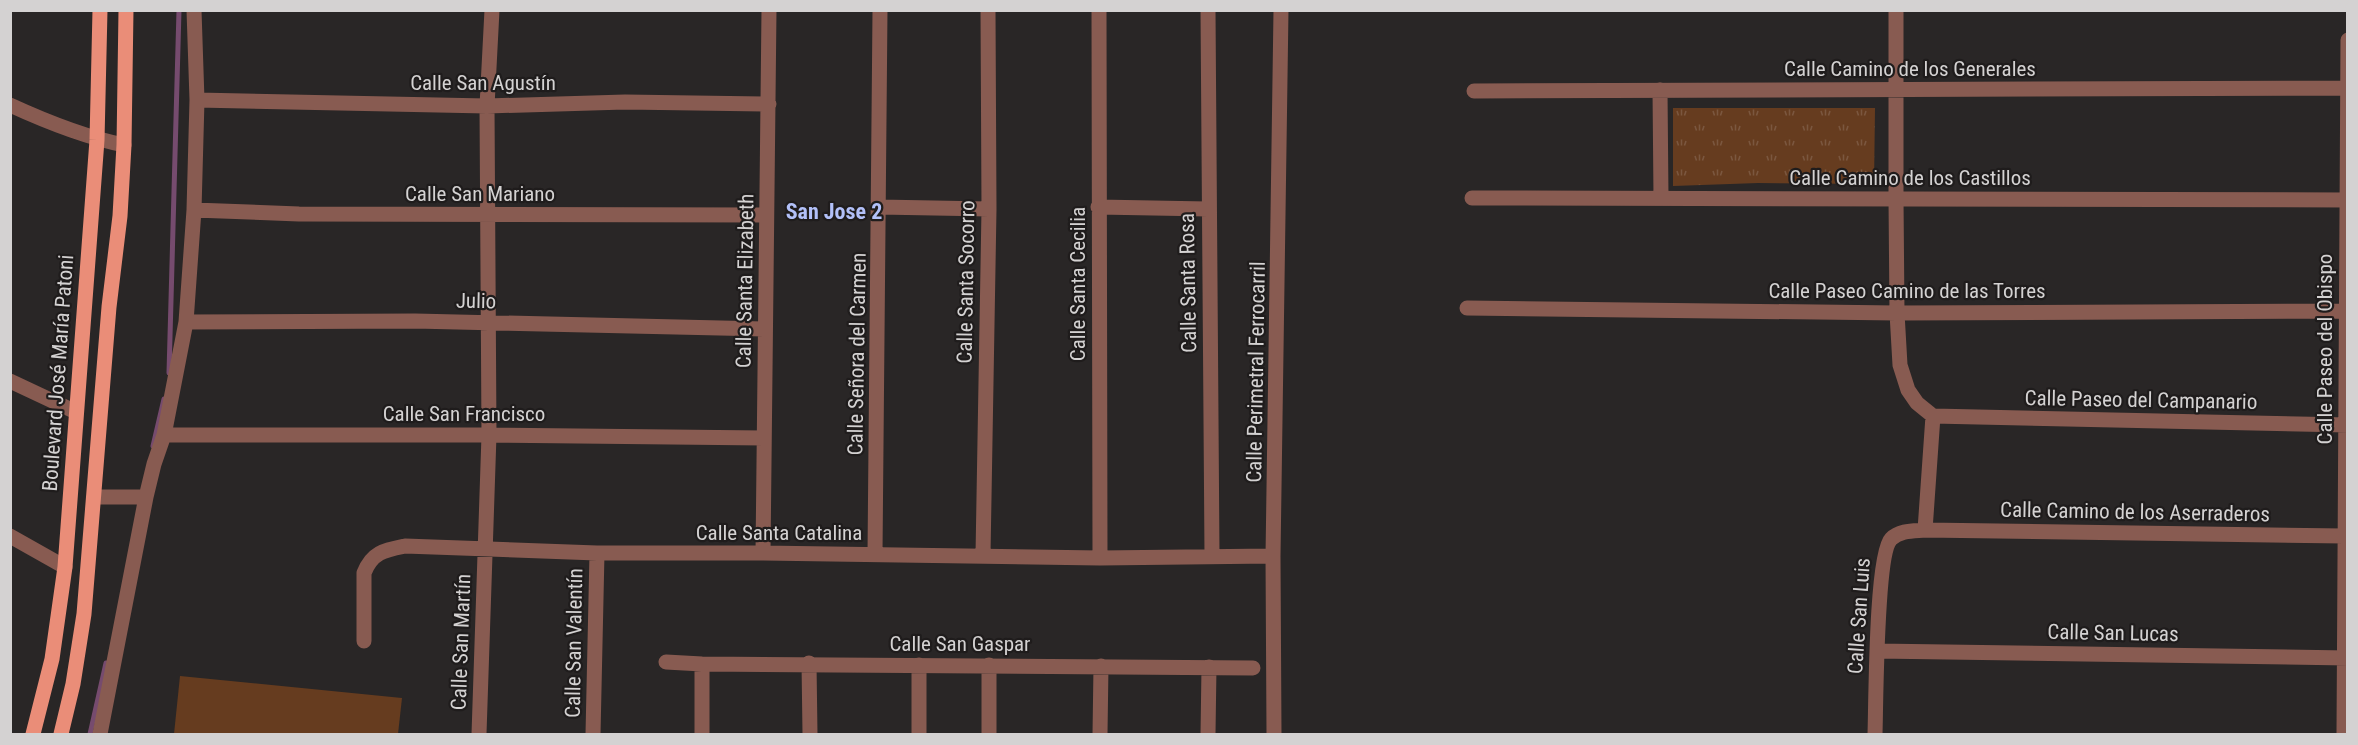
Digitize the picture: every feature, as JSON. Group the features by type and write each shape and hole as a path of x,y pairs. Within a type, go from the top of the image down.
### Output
{"main road":[{"name":"Boulevard José María Patoni","path":"33,735 52,659 65,567 97,140 100,10"},
{"path":"61,735 73,684 84,614 124,145 126,10"},
{"path":"88,241 116,245"}],"street":[{"path":"100,735 145,497 153,464 164,435 186,322 194,210 197,100 194,10"},
{"name":"Calle San Martín","path":"479,735 489,435 487,106 492,10"},
{"name":"Calle Santa Elizabeth","path":"763,553 769,10"},
{"name":"Calle Señora del Carmen","path":"875,554 880,10"},
{"name":"Calle Santa Socorro","path":"983,555 989,209 988,10"},
{"name":"Calle Santa Cecilia","path":"1099,10 1100,558"},
{"name":"Calle Santa Rosa","path":"1208,10 1212,556"},
{"name":"Calle Perimetral Ferrocarril","path":"1274,735 1273,556 1281,10"},
{"path":"1896,10 1897,312 1902,378 1917,403 1934,416 1925,530"},
{"name":"Calle Paseo del Obispo","path":"2344,735 2348,40"},
{"name":"Calle Camino de los Generales","path":"1474,91 2347,88"},
{"path":"1660,90 1661,198"},
{"name":"Calle San Agustín","path":"197,100 487,106 625,102 769,104"},
{"path":"10,105 97,140 124,145"},
{"name":"Calle Camino de los Castillos","path":"1473,198 2347,200"},
{"path":"879,207 989,209"},
{"path":"1098,207 1208,209"},
{"name":"Calle San Mariano","path":"194,210 298,214 766,215"},
{"name":"Calle Paseo Camino de las Torres","path":"1467,308 1897,312 2347,311"},
{"name":"Julio","path":"186,322 488,322 765,329"},
{"path":"10,381 76,412"},
{"name":"Calle Paseo del Campanario","path":"1934,416 2346,425"},
{"name":"Calle San Francisco","path":"164,435 764,438"},
{"path":"94,497 145,497"},
{"name":"Calle Camino de los Aserraderos","path":"1925,530 2344,536"},
{"name":"Calle San Luis","path":"1875,735 1877,651 1885,547 1897,534 1925,530"},
{"path":"10,536 65,567"},
{"name":"Calle Santa Catalina","path":"364,641 364,573 374,556 380,551 405,546 597,553 983,555 1100,558 1273,556"},
{"name":"Calle San Valentín","path":"594,735 597,553"},
{"name":"Calle San Lucas","path":"1877,651 2346,658"},
{"name":"Calle San Gaspar","path":"666,662 1253,668"},
{"path":"809,663 810,735"},
{"path":"702,664 702,735"},
{"path":"919,665 919,735"},
{"path":"989,665 989,735"},
{"path":"1100,735 1101,666"},
{"path":"1208,735 1209,667"}],"green space":[{"path":"1673,108 1875,108 1874,184 1758,183 1673,186"},
{"path":"180,676 402,698 398,734 174,734"}],"waterway":[{"path":"169,373 179,10"},
{"path":"153,446 164,399"},
{"path":"90,734 106,663"}],"district":[{"name":"San Jose 2","path":"834,211"}]}
